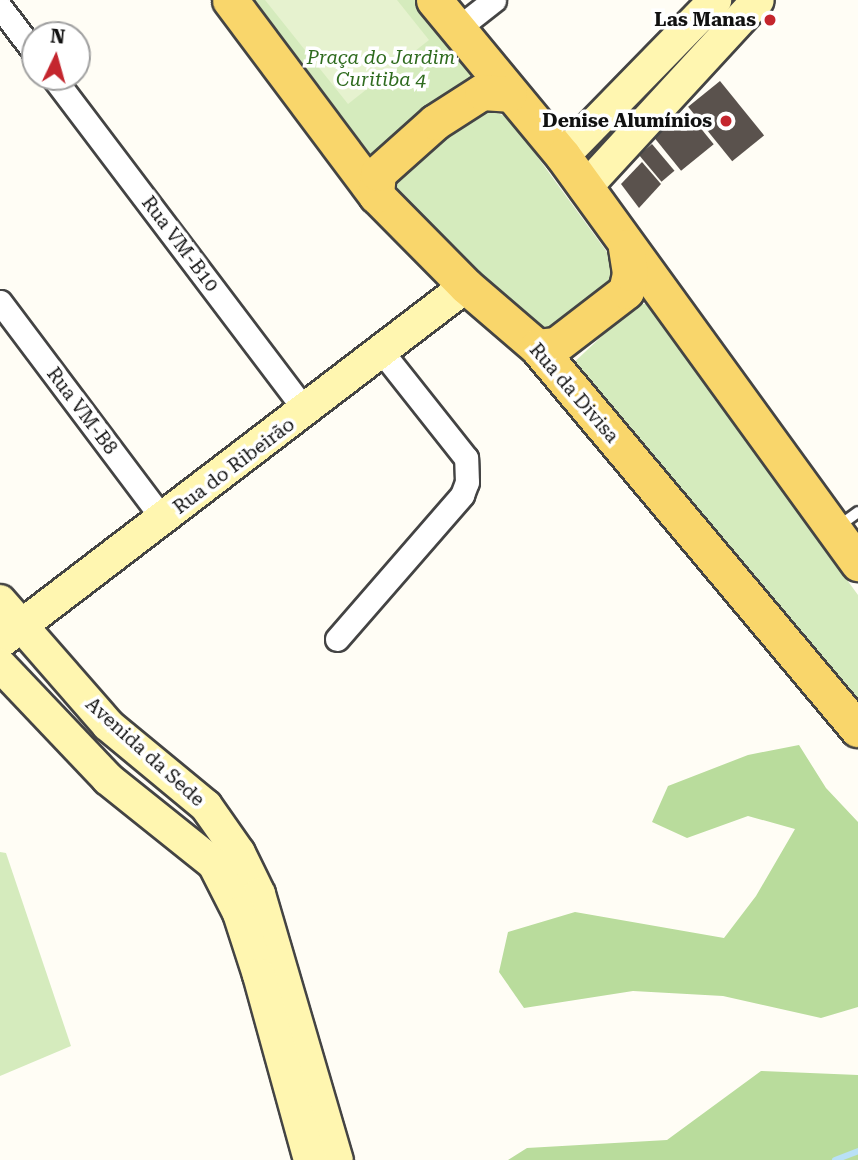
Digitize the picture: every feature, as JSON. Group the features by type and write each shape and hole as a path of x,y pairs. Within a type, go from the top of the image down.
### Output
{"main road":[{"name":"Rua da Divisa","path":"230,0 376,195 466,286 537,347 858,729"},
{"path":"434,0 509,94 564,156 626,247 846,521 858,563"},
{"path":"376,195 378,173 435,122 482,92 509,94"},
{"path":"537,347 556,345 626,291 630,273 626,247"}],"street":[{"path":"457,29 494,0"},
{"path":"564,156 715,0"},
{"path":"585,188 758,0"},
{"path":"0,6 21,34"},
{"name":"Rua VM-B10","path":"64,91 306,411"},
{"name":"Rua do Ribeirão","path":"10,635 466,286"},
{"name":"Rua VM-B8","path":"0,302 163,519"},
{"path":"337,639 462,495 469,470 466,458 382,352"},
{"name":"Avenida da Sede","path":"0,601 10,635 108,725 206,806 239,853 258,894 337,1160"},
{"name":"Avenida da Sede","path":"0,665 107,779 214,864 239,913 310,1160"}],"green space":[{"name":"Praça do Jardim Curitiba 4","path":"242,0 426,0 492,86 372,173"},
{"path":"265,0 397,0 429,40 348,104"},
{"path":"481,106 509,118 615,263 612,282 558,329 543,332 391,196 389,181"},
{"path":"636,304 646,304 858,595 858,699 734,552 568,368"},
{"path":"799,745 826,788 858,822 858,1007 821,1018 723,996 633,991 524,1008 499,972 508,932 575,912 724,938 756,896 795,829 748,816 687,838 652,822 668,786 748,755"},
{"path":"0,852 6,853 71,1046 0,1076"},
{"path":"761,1071 858,1075 858,1160 508,1160 527,1148 667,1140"}],"building":[{"name":"Denise Alumínios","path":"720,81 764,135 732,161 688,107"},
{"path":"686,110 714,144 681,171 653,136"},
{"path":"652,144 674,171 661,182 639,155"},
{"path":"642,162 661,184 639,208 621,184"}],"waterway":[{"path":"835,1160 858,1151"}],"place":[{"name":"Las Manas","path":"770,20"},
{"name":"Denise Alumínios","path":"726,121"}]}
